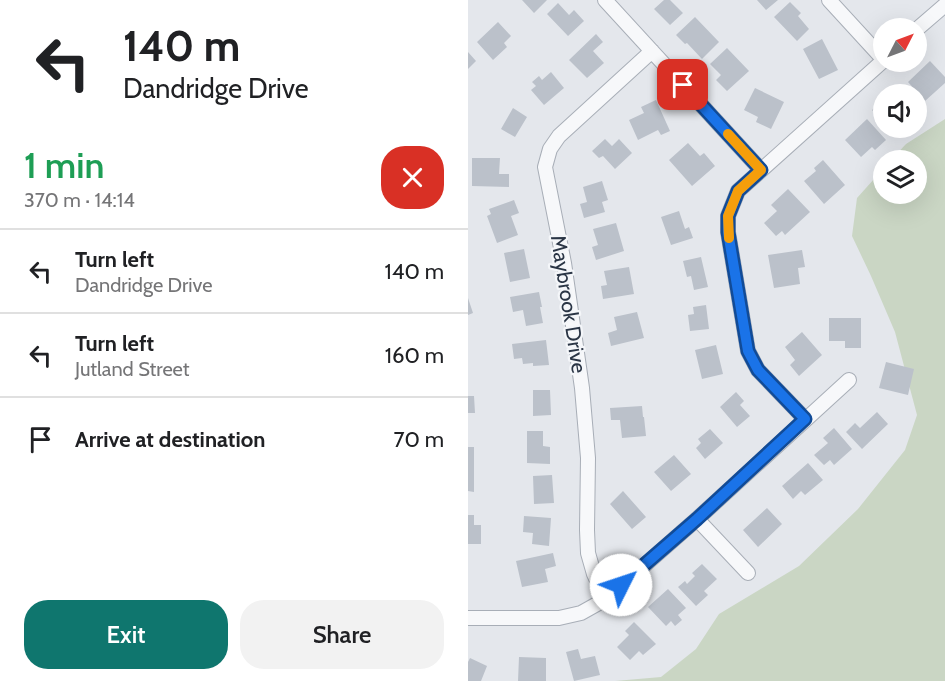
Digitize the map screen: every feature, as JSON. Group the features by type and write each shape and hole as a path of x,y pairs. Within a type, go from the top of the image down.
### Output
{"street":[{"path":"605,0 761,170"},
{"path":"829,0 873,48"},
{"path":"927,21 945,5"},
{"name":"Maybrook Drive","path":"606,599 594,574 588,553 588,458 581,380 564,263 545,167 550,149 559,136 652,51"},
{"path":"805,419 758,370 748,351 728,232 728,216 738,191 873,70"},
{"path":"468,618 559,618 581,613 606,599 849,380"},
{"path":"697,519 748,573"}],"green space":[{"path":"945,119 945,681 615,681 661,677 696,649 719,614 799,566 858,509 905,450 917,415 895,332 852,236 857,198 873,180 873,204 927,204 927,150 900,150 915,138 927,138 927,131"}],"building":[{"path":"522,0 547,0 534,13"},
{"path":"664,0 670,0 683,13 670,25 654,9"},
{"path":"757,0 778,0 766,10"},
{"path":"790,2 801,13 798,16 809,29 797,41 774,17"},
{"path":"558,3 569,15 574,10 584,21 568,36 547,14"},
{"path":"695,17 719,42 702,59 676,35"},
{"path":"498,22 511,36 504,43 507,47 493,60 477,42"},
{"path":"596,34 603,42 593,51 604,63 587,78 569,60"},
{"path":"822,39 838,70 819,79 803,49"},
{"path":"727,48 749,71 727,91 716,80 721,75 710,64"},
{"path":"468,52 476,61 468,69"},
{"path":"930,61 945,77 945,83 927,99 927,84 910,84 908,82 918,72 927,72 927,64"},
{"path":"551,72 564,88 544,105 531,90 536,86 532,82 539,76 542,80"},
{"path":"755,88 784,102 771,129 756,122 758,117 744,110"},
{"path":"656,100 670,131 661,135 658,130 638,140 629,120 644,113 641,107"},
{"path":"513,108 527,117 515,137 501,129"},
{"path":"867,119 873,126 873,138 886,140 875,150 872,147 861,157 845,140"},
{"path":"605,139 612,146 619,139 632,153 615,169 603,156 599,158 592,151"},
{"path":"688,143 700,156 704,153 715,166 692,186 669,160"},
{"path":"472,158 500,158 499,174 509,174 509,187 472,186"},
{"path":"823,160 845,185 824,204 804,181 816,171 814,168"},
{"path":"602,181 608,200 602,202 605,212 584,218 580,204 587,202 583,187"},
{"path":"788,189 810,212 785,235 782,231 776,236 764,223 777,211 771,205"},
{"path":"514,200 519,213 511,216 518,235 497,243 487,216 491,214 489,209"},
{"path":"679,211 685,229 689,227 693,238 671,245 661,217"},
{"path":"616,223 624,251 596,260 592,247 598,245 593,229"},
{"path":"524,249 530,278 510,282 504,253"},
{"path":"802,250 805,267 798,268 800,284 774,288 768,255"},
{"path":"701,257 708,287 694,290 691,276 687,277 683,261"},
{"path":"629,267 634,294 603,299 601,286 607,285 604,271"},
{"path":"539,292 543,323 526,326 523,310 513,312 510,297"},
{"path":"468,298 473,313 468,315"},
{"path":"706,305 709,329 690,331 688,315 694,314 693,307"},
{"path":"637,312 644,338 611,346 608,333 617,330 614,317"},
{"path":"829,318 861,318 861,348 845,348 845,341 829,341"},
{"path":"802,332 822,355 799,376 790,365 795,360 785,347"},
{"path":"546,340 549,365 533,366 533,363 523,364 522,358 514,359 512,344"},
{"path":"716,345 723,374 702,379 695,350"},
{"path":"886,362 914,369 908,395 879,388"},
{"path":"533,390 550,390 551,415 533,416"},
{"path":"736,392 744,401 740,405 750,416 737,427 720,407"},
{"path":"468,396 474,396 475,413 468,413"},
{"path":"642,406 646,436 622,438 620,420 611,420 610,408"},
{"path":"877,412 888,424 862,449 846,432 855,423 860,428"},
{"path":"834,428 852,449 834,465 830,460 824,465 814,455 828,443 823,438"},
{"path":"710,429 723,443 705,459 696,448 701,443 698,439"},
{"path":"527,431 543,431 543,446 550,447 550,464 527,463"},
{"path":"468,447 474,447 474,492 468,491"},
{"path":"674,455 691,474 671,491 654,472"},
{"path":"808,463 823,480 805,495 801,491 793,499 782,486"},
{"path":"552,475 554,503 534,504 533,476"},
{"path":"623,491 646,517 632,529 610,504"},
{"path":"767,508 782,524 758,547 743,530"},
{"path":"468,515 474,515 474,525 481,525 481,544 468,544"},
{"path":"524,516 551,518 549,546 532,544 533,533 523,532"},
{"path":"553,553 556,566 545,569 548,582 522,587 516,561"},
{"path":"702,564 717,579 704,591 708,595 696,606 678,587 685,581 687,584 695,576 692,573"},
{"path":"668,589 686,608 678,615 682,620 675,626 671,621 666,626 648,607"},
{"path":"634,622 656,644 643,655 639,651 630,660 617,647 629,635 625,631"},
{"path":"578,649 581,659 595,656 600,675 574,681 566,652"},
{"path":"519,657 546,658 546,681 518,681"},
{"path":"470,658 487,666 481,681 468,681"}],"slow traffic":[{"path":"728,134 761,170 738,191 728,216 729,238"}],"route":[{"path":"621,585 697,519 805,419 758,370 748,351 728,232 728,216 738,191 761,170 683,85"}]}
